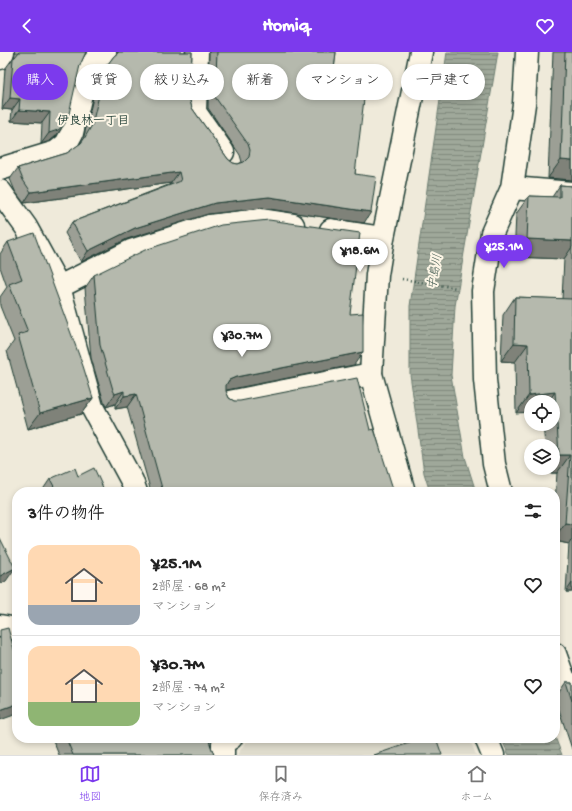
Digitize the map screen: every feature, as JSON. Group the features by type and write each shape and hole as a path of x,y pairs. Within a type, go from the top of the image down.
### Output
{"street":[{"path":"0,58 3,52"},
{"path":"0,169 56,152 66,144 72,133 84,81 89,68 97,58 105,52"},
{"path":"197,52 195,112 230,162"},
{"path":"403,487 371,374 377,275 383,238 421,52"},
{"path":"500,487 494,464 485,380 483,292 492,233 512,188 524,104 527,52"},
{"path":"512,188 572,192"},
{"path":"0,191 26,227 59,287 92,407 134,487"},
{"path":"59,287 131,251 209,226 260,220 383,238"},
{"path":"229,402 371,374"},
{"path":"0,626 12,627"},
{"path":"560,671 564,685"},
{"path":"488,743 493,755"}],"path":[{"path":"377,275 483,292"}],"shaded area":[{"path":"245,743 471,743 476,755 237,755"}],"water":[{"name":"中島川","path":"447,52 498,52 455,306 451,375 465,457 474,487 428,487 424,473 410,374 410,306 440,100 485,100 485,64 445,64"},
{"path":"503,743 557,743 562,755 509,755"}],"building":[{"path":"19,52 86,52 80,64 76,64 76,83 68,118 64,125 58,130 49,133 50,112 19,110 20,100 68,100 68,64 13,64 13,58"},
{"path":"119,52 192,52 192,64 140,64 140,100 190,100 192,108 228,159 233,163 238,164 244,162 249,157 250,150 248,144 217,100 224,100 224,64 216,64 217,52 336,52 335,64 296,64 296,100 364,100 355,174 376,177 371,212 269,197 215,203 135,228 88,251 72,222 181,181 179,172 31,192 23,180 18,168 67,153 81,143 92,125 98,100 132,100 132,64 108,64"},
{"path":"565,52 572,52 572,161 561,160"},
{"path":"12,71 12,98 10,98"},
{"path":"560,185 572,186 572,241 527,239 529,196 560,197"},
{"path":"269,220 360,233 350,314 363,313 363,352 236,377 229,380 226,385 226,391 229,398 234,401 240,401 357,378 370,430 374,429 392,487 162,487 136,394 124,396 124,391 115,394 113,390 100,345 94,275 145,250 221,225"},
{"path":"34,233 83,366 93,398 40,413 18,335 28,332 9,284 22,279 8,242"},
{"path":"515,297 572,299 572,524 565,523 570,455 560,455 560,439 558,439 557,431 560,431 560,395 555,395 555,392 529,395 528,344 514,343"},
{"path":"75,468 78,476 94,468 103,487 54,487 50,479"},
{"path":"0,538 12,562 12,570 0,576"},
{"path":"8,628 12,642 12,706 0,710 0,630"},
{"path":"566,682 572,682 572,701"},
{"path":"68,743 210,743 214,755 73,755"},
{"path":"409,743 438,743 442,755 374,755"}],"district":[{"name":"伊良林一丁目","path":"93,122"}]}
